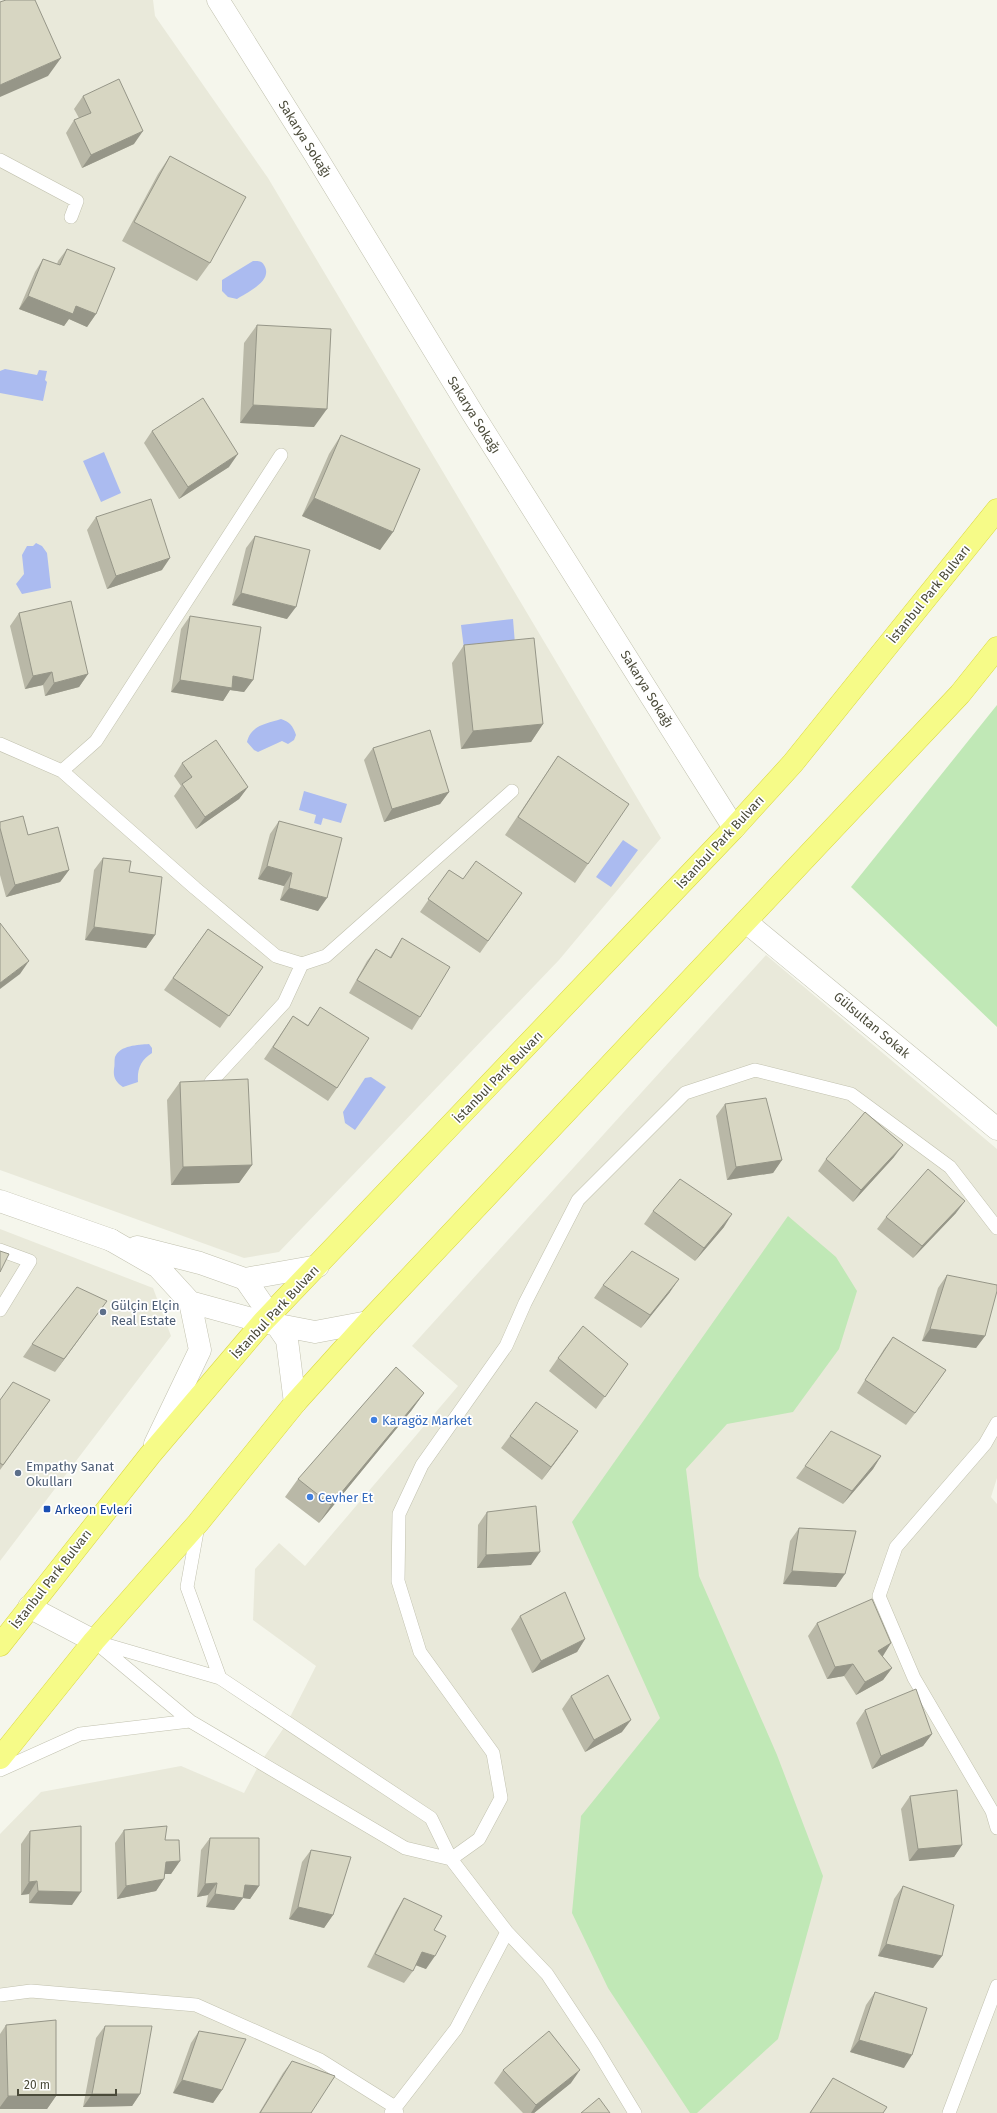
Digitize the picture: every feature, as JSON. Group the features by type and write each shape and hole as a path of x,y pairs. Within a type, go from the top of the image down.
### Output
{"highway":[{"name":"İstanbul Park Bulvarı","path":"0,1645 29,1606 150,1454 269,1320 318,1266 734,828 792,764 997,510"},
{"path":"0,1758 94,1641 198,1523 295,1403 368,1322 960,694 997,648"}],"street":[{"name":"Sakarya Sokağı","path":"218,0 310,146 473,414 734,828"},
{"name":"Gülsultan Sokak","path":"746,922 997,1129"},
{"path":"0,1201 111,1240 200,1262 245,1279 318,1266"},
{"path":"111,1240 158,1267 190,1302 200,1350 150,1454"},
{"path":"245,1279 269,1320 287,1340 295,1403"},
{"path":"190,1302 316,1332 368,1322"},
{"path":"29,1606 94,1641"}],"lane":[{"path":"0,160 78,201 71,217"},
{"path":"62,771 96,741 281,455"},
{"path":"0,744 62,771 195,888 276,956 302,964 326,956 512,791"},
{"path":"211,1082 284,1002 302,964"},
{"path":"94,1641 190,1721 405,1848 451,1859 479,1839 502,1798 493,1753 420,1652 398,1581 399,1514 422,1465 506,1346 525,1303 578,1200 685,1094 755,1070 851,1094 950,1167 997,1228"},
{"path":"0,1250 30,1261 0,1310"},
{"path":"997,1423 985,1444 896,1547 879,1596 914,1678 992,1811 997,1828"},
{"path":"198,1523 187,1587 220,1678"},
{"path":"94,1641 220,1678 431,1818 451,1859 507,1932 547,1974 594,2045 635,2113"},
{"path":"0,1770 80,1734 190,1721"},
{"path":"0,1995 31,1991 196,2005 320,2060 394,2111 456,2028 507,1932"},
{"path":"949,2113 997,1986"}],"shaded area":[{"path":"0,0 153,0 155,16 268,178 661,838 559,960 279,1252 244,1258 0,1170"},
{"path":"766,955 997,1149 997,1478 991,1497 997,1504 997,2113 0,2113 0,1834 41,1792 181,1766 244,1793 260,1763 287,1723 316,1666 253,1620 255,1569 279,1543 305,1566 458,1386 412,1346"},
{"path":"0,1229 153,1288 171,1336 0,1561"}],"green space":[{"path":"997,705 997,1027 851,887"},
{"path":"788,1216 836,1257 857,1291 839,1349 793,1412 727,1424 686,1469 699,1576 777,1755 823,1876 778,2039 697,2113 690,2113 608,1988 572,1913 581,1816 660,1718 572,1522"}],"water":[{"path":"253,261 261,262 264,265 266,271 262,281 253,289 237,299 228,297 222,291 222,280"},
{"path":"5,369 37,375 39,370 47,371 45,380 47,382 43,401 0,393 0,371"},
{"path":"104,452 121,493 101,502 83,461"},
{"path":"36,543 42,546 47,553 51,588 22,594 16,584 24,574 22,555 27,546 33,546"},
{"path":"513,619 515,644 464,649 461,625"},
{"path":"281,719 289,723 292,727 296,735 294,740 288,744 282,741 258,752 254,750 247,742 252,732 260,726"},
{"path":"304,791 347,804 341,823 323,818 321,825 314,823 316,815 299,810"},
{"path":"623,840 638,850 611,887 596,877"},
{"path":"149,1044 152,1048 152,1053 140,1065 138,1082 123,1087 117,1081 114,1072 115,1057 117,1053 125,1048 135,1045"},
{"path":"371,1077 386,1087 355,1130 345,1123 343,1112 365,1078"}],"building":[{"path":"6,0 35,0 61,58 0,85 0,2"},
{"path":"119,79 143,131 91,155 74,120 91,113 83,96"},
{"path":"170,156 246,197 210,263 134,222"},
{"path":"67,249 115,268 96,314 76,306 73,314 28,296 43,259 60,265"},
{"path":"257,325 331,329 327,409 253,405"},
{"path":"203,398 238,454 188,487 152,431"},
{"path":"341,435 420,469 393,532 314,498"},
{"path":"151,499 170,558 116,576 96,517"},
{"path":"255,536 310,550 296,607 241,593"},
{"path":"71,601 88,674 54,683 52,672 33,676 19,613"},
{"path":"190,616 261,627 253,680 233,676 232,688 180,680"},
{"path":"534,638 543,724 473,731 464,645"},
{"path":"430,730 449,792 392,809 373,748"},
{"path":"216,740 248,787 205,817 182,784 192,777 182,763"},
{"path":"558,756 629,804 588,864 518,817"},
{"path":"23,816 28,835 58,827 69,870 15,885 0,828 0,822"},
{"path":"279,821 342,838 327,898 289,888 292,873 267,866"},
{"path":"103,858 131,861 129,872 162,877 155,935 94,927"},
{"path":"476,861 522,893 488,941 428,899 449,870 463,879"},
{"path":"0,923 29,961 0,983"},
{"path":"208,929 263,967 229,1016 173,978"},
{"path":"402,938 450,967 420,1017 357,980 376,949 391,958"},
{"path":"320,1007 369,1038 337,1088 273,1047 293,1016 308,1026"},
{"path":"248,1079 252,1165 183,1167 180,1082"},
{"path":"766,1098 782,1160 736,1167 725,1104"},
{"path":"865,1112 903,1145 861,1190 826,1159"},
{"path":"928,1169 965,1201 922,1246 886,1217"},
{"path":"680,1179 732,1214 704,1248 653,1211"},
{"path":"0,1251 9,1254 0,1272"},
{"path":"632,1251 679,1279 650,1315 603,1285"},
{"path":"947,1275 997,1285 997,1291 985,1336 930,1329"},
{"path":"77,1287 107,1301 64,1359 32,1344"},
{"path":"583,1326 628,1364 605,1397 558,1358"},
{"path":"893,1337 946,1370 915,1413 865,1380"},
{"path":"396,1367 424,1393 331,1505 298,1479"},
{"path":"13,1382 50,1400 3,1465 0,1463 0,1400"},
{"path":"536,1402 578,1431 551,1467 510,1436"},
{"path":"831,1431 881,1456 852,1491 805,1466"},
{"path":"536,1506 540,1552 486,1555 487,1512"},
{"path":"799,1528 856,1531 845,1574 792,1571"},
{"path":"565,1592 585,1639 541,1661 520,1616"},
{"path":"872,1599 891,1643 878,1651 892,1668 865,1682 853,1664 835,1667 817,1623"},
{"path":"608,1675 631,1720 594,1740 571,1696"},
{"path":"916,1689 932,1734 881,1756 865,1710"},
{"path":"957,1790 962,1845 918,1849 910,1796"},
{"path":"81,1826 81,1892 38,1891 37,1881 29,1882 30,1831"},
{"path":"167,1826 165,1840 179,1840 180,1861 166,1862 164,1879 126,1886 124,1830"},
{"path":"210,1838 259,1838 259,1886 245,1885 243,1898 215,1894 217,1883 205,1884"},
{"path":"311,1850 351,1857 333,1915 298,1907"},
{"path":"903,1886 954,1905 942,1956 886,1944"},
{"path":"404,1898 442,1916 434,1930 446,1936 435,1956 422,1952 413,1971 375,1954"},
{"path":"875,1992 927,2008 912,2055 859,2040"},
{"path":"56,2020 56,2096 8,2096 6,2025"},
{"path":"105,2026 152,2026 140,2094 92,2094"},
{"path":"199,2031 246,2039 222,2090 182,2080"},
{"path":"549,2031 580,2070 536,2105 503,2070"},
{"path":"292,2061 335,2076 311,2113 260,2113"},
{"path":"833,2078 887,2107 883,2113 810,2113"},
{"path":"599,2098 610,2113 581,2113"}],"place":[{"name":"Gülçin Elçin Real Estate","path":"103,1312"},
{"name":"Karagöz Market","path":"374,1420"},
{"name":"Empathy Sanat Okulları","path":"18,1473"},
{"name":"Cevher Et","path":"310,1497"},
{"name":"Arkeon Evleri","path":"47,1509"}]}
